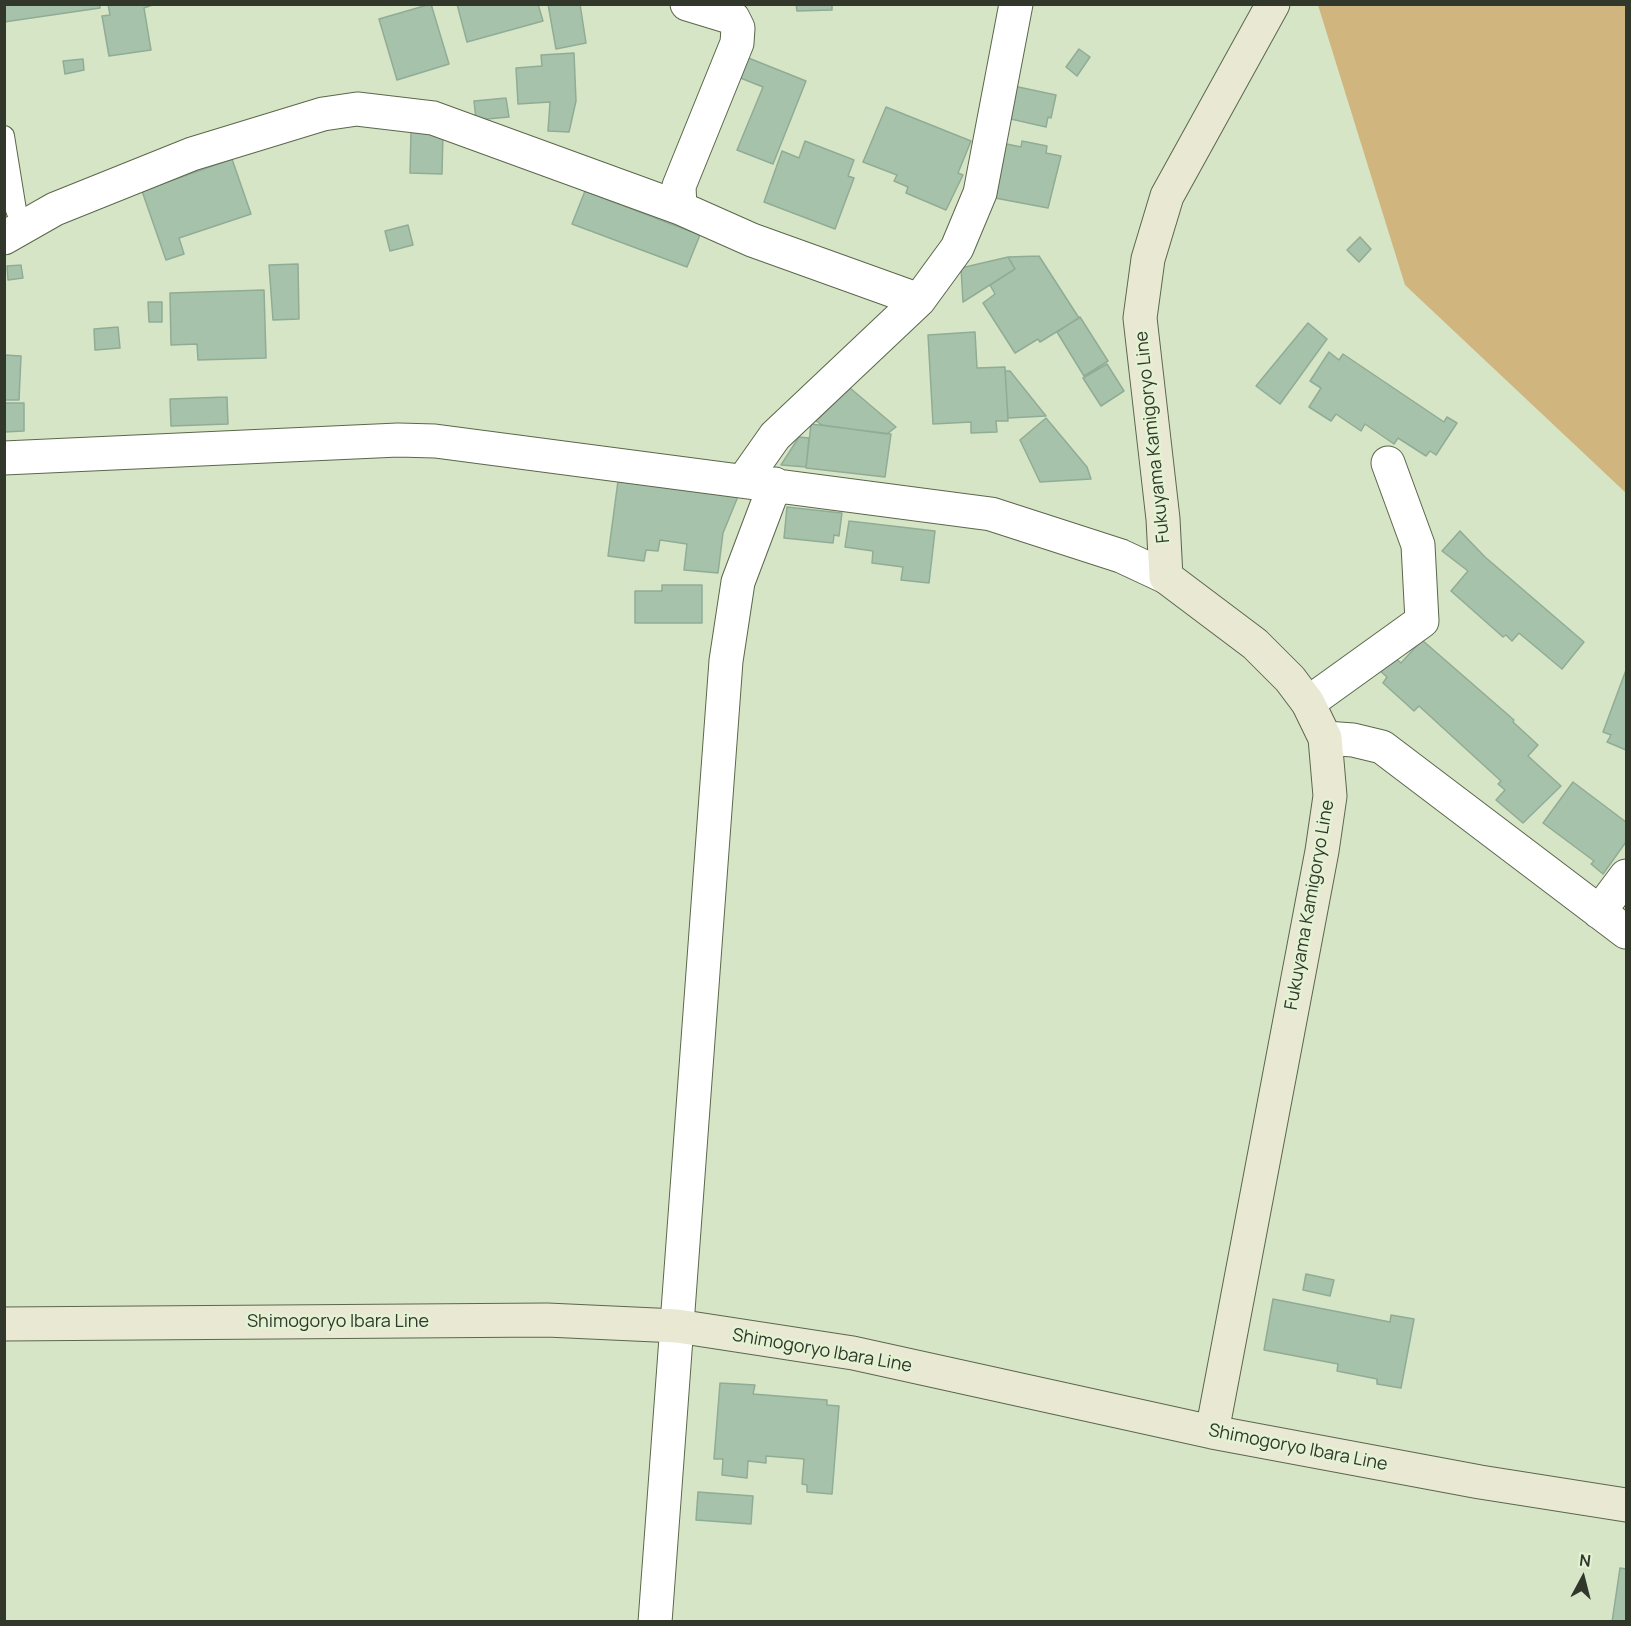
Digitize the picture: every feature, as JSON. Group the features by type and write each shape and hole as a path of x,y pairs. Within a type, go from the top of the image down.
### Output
{"main road":[{"name":"Fukuyama Kamigoryo Line","path":"1212,1432 1322,851 1330,796 1325,738 1308,703 1290,679 1255,644 1166,578 1163,519 1140,318 1148,259 1167,196 1273,4"},
{"name":"Shimogoryo Ibara Line","path":"4,1324 547,1320 677,1326 853,1353 1212,1432 1480,1482 1626,1505"}],"street":[{"path":"680,208 679,186 737,43 738,28 733,18 687,4"},
{"path":"655,1622 726,662 738,582 759,482 775,436 919,300 957,248 980,193 1016,4"},
{"path":"14,233 55,209 192,154 323,114 357,109 433,118 680,208 752,240 919,300"},
{"path":"4,458 398,440 447,442 991,514 1121,556 1166,578"},
{"path":"1308,703 1422,621 1418,545 1388,463"},
{"path":"1325,738 1353,740 1382,747 1626,932"},
{"path":"1599,912 1626,876"}],"lane":[{"path":"4,136 16,210 14,233"}],"shaded area":[{"path":"1318,5 1626,5 1626,493 1405,285"}],"building":[{"path":"4,4 100,4 100,8 4,22"},
{"path":"108,4 155,4 144,8 151,50 109,56 102,16 110,15"},
{"path":"431,4 449,64 397,80 379,19"},
{"path":"457,4 538,4 543,21 467,42"},
{"path":"548,4 580,4 586,43 556,49"},
{"path":"796,4 832,4 832,10 797,11"},
{"path":"1079,49 1090,57 1077,76 1066,67"},
{"path":"574,53 576,101 569,132 548,131 550,102 518,104 516,68 542,66 541,55"},
{"path":"741,55 806,81 773,164 737,150 763,87 733,75"},
{"path":"83,59 84,70 65,74 63,61"},
{"path":"1009,85 1056,95 1051,118 1048,117 1046,127 1002,117"},
{"path":"506,98 509,117 476,120 474,101"},
{"path":"886,107 971,141 958,173 963,175 946,210 906,193 908,187 894,181 897,175 863,162"},
{"path":"411,132 443,133 442,174 410,173"},
{"path":"805,141 854,160 848,176 854,178 835,229 764,202 782,151 799,158"},
{"path":"1022,141 1047,146 1046,153 1061,156 1048,208 995,198 1002,143 1021,147"},
{"path":"232,159 251,214 179,238 184,254 166,260 142,191"},
{"path":"585,191 700,235 687,267 572,224"},
{"path":"408,225 413,245 390,251 385,231"},
{"path":"1360,237 1371,249 1359,262 1347,250"},
{"path":"1039,256 1079,318 1040,342 1038,339 1015,353 983,303 995,294 990,285 1015,269 1008,257"},
{"path":"1008,257 1015,269 963,302 961,268"},
{"path":"298,264 299,319 273,320 269,265"},
{"path":"21,265 23,278 8,280 7,266"},
{"path":"264,290 266,358 198,360 197,344 171,345 170,293"},
{"path":"148,302 162,302 162,322 149,322"},
{"path":"1080,317 1108,361 1084,376 1057,332"},
{"path":"1308,323 1327,339 1280,404 1256,386"},
{"path":"118,327 120,348 95,350 94,329"},
{"path":"975,332 977,368 1005,367 1008,421 996,421 997,432 971,433 971,422 933,424 928,335"},
{"path":"1329,352 1339,360 1343,354 1444,422 1447,417 1457,423 1436,455 1430,451 1426,456 1398,438 1394,444 1365,424 1361,431 1336,414 1331,421 1309,407 1321,388 1310,381"},
{"path":"4,355 21,356 19,400 4,400"},
{"path":"1107,364 1124,391 1101,406 1083,378"},
{"path":"1005,371 1010,371 1046,416 1008,418"},
{"path":"850,388 896,427 887,434 822,425 816,421"},
{"path":"227,397 228,424 171,426 170,399"},
{"path":"4,403 24,403 24,431 4,432"},
{"path":"1046,418 1087,467 1091,479 1040,482 1020,440"},
{"path":"811,424 891,434 885,477 806,468"},
{"path":"799,437 809,438 806,467 781,465"},
{"path":"618,481 739,494 723,533 718,573 684,570 687,544 660,540 658,551 646,550 644,561 608,556"},
{"path":"787,507 842,513 839,536 834,535 833,543 784,538"},
{"path":"849,521 935,531 929,583 901,580 903,567 872,563 873,551 845,547"},
{"path":"1460,531 1485,557 1584,642 1562,669 1519,633 1512,641 1506,635 1503,637 1451,591 1468,571 1442,551"},
{"path":"662,585 702,585 702,623 635,623 635,591 662,591"},
{"path":"1422,640 1514,720 1513,722 1538,745 1528,756 1561,786 1523,823 1496,800 1505,790 1498,784 1501,781 1419,706 1414,711 1383,683 1387,677 1378,669 1392,655 1401,663"},
{"path":"1626,670 1626,750 1607,742 1611,735 1603,732"},
{"path":"1573,782 1626,822 1626,842 1603,874 1591,864 1594,861 1543,823"},
{"path":"1306,1274 1334,1280 1330,1296 1303,1290"},
{"path":"1273,1299 1390,1322 1391,1315 1414,1319 1401,1388 1377,1384 1377,1379 1337,1371 1338,1364 1264,1350"},
{"path":"720,1383 755,1385 753,1394 827,1400 827,1405 839,1406 832,1494 807,1492 807,1485 802,1484 804,1459 766,1456 766,1463 748,1461 747,1478 722,1475 723,1459 714,1459"},
{"path":"698,1492 753,1496 751,1524 696,1520"},
{"path":"1620,1568 1626,1569 1626,1622 1612,1622"}]}
